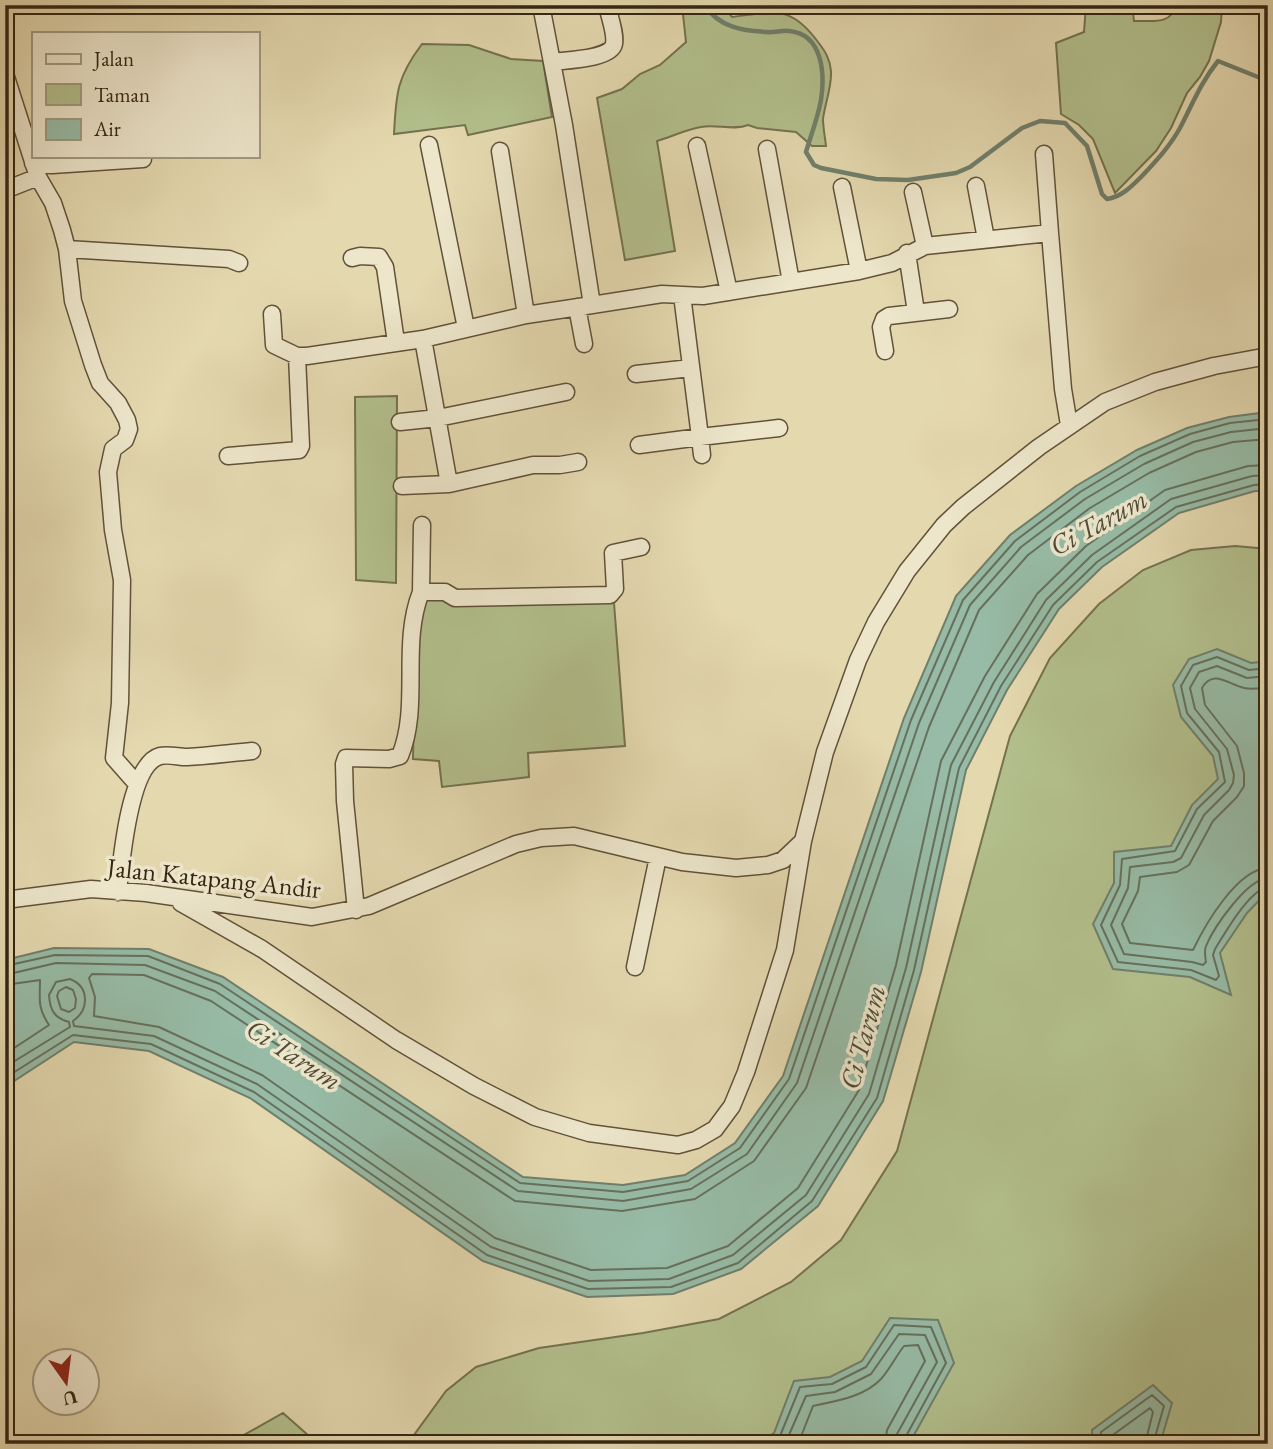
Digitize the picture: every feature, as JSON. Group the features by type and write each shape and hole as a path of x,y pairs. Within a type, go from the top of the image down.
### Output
{"street":[{"path":"541,5 552,62 585,306 584,344"},
{"path":"552,62 605,55 612,49 615,41 607,5"},
{"path":"6,81 36,170 53,203 67,250 73,301 93,365 100,383 118,404 129,429 125,440 113,449 107,482 122,580 120,703 114,758 136,783"},
{"path":"429,145 466,328"},
{"path":"697,146 729,292"},
{"path":"767,149 791,282"},
{"path":"500,151 526,315"},
{"path":"1044,154 1063,389 1069,425"},
{"path":"5,190 36,170 52,165 143,159"},
{"path":"976,186 986,239"},
{"path":"842,187 859,271"},
{"path":"913,192 925,246"},
{"path":"272,314 274,345 297,356 423,340 526,315 662,294 703,296 859,271 892,262 925,246 1050,233"},
{"path":"67,250 229,258 239,263"},
{"path":"907,253 916,312"},
{"path":"352,258 379,257 385,267 396,342"},
{"path":"682,295 702,455"},
{"path":"885,351 881,327 884,319 889,316 949,309"},
{"path":"423,340 449,484"},
{"path":"228,456 299,450 297,356"},
{"path":"174,899 262,950 396,1040 474,1086 535,1117 589,1133 678,1145 696,1140 716,1129 732,1105 746,1072 785,950 803,842 825,752 858,660 895,589 926,546 963,507 1069,425 1105,402 1155,382 1214,366 1268,356"},
{"path":"636,374 691,368"},
{"path":"400,422 438,418 566,393"},
{"path":"639,445 779,428"},
{"path":"402,486 449,484 533,465 578,462"},
{"path":"356,910 344,764 346,758 389,759 400,756 408,737 411,631 421,592 422,524"},
{"path":"421,592 445,592 455,598 610,595 615,589 613,553 641,547"},
{"path":"118,892 125,835 136,783 151,761 160,756 252,751"},
{"name":"Jalan Katapang Andir","path":"5,900 74,891 146,893 312,917 356,910 393,897 484,856 541,838 574,836 682,862 736,868 768,865 783,860 803,842"},
{"path":"635,967 658,857"}],"green space":[{"path":"682,5 723,5 732,17 780,13 799,21 825,52 830,67 831,77 823,119 826,146 812,146 796,132 748,125 701,127 657,141 675,251 625,260 597,98 622,89 640,74 660,65 686,42"},
{"path":"1086,5 1132,5 1134,21 1154,21 1170,16 1177,5 1222,5 1221,22 1209,61 1187,93 1171,128 1156,151 1115,193 1093,139 1079,125 1061,114 1056,43 1084,32"},
{"path":"422,44 469,45 511,59 543,61 552,117 468,135 465,125 394,134 399,86 407,66"},
{"path":"397,396 396,583 356,580 355,397"},
{"path":"1235,546 1268,549 1268,1444 412,1444 414,1435 446,1391 476,1367 539,1348 719,1319 791,1282 841,1240 897,1151 1010,736 1050,658 1099,604 1143,570 1191,550"},
{"path":"613,590 625,746 528,753 529,777 442,787 439,761 413,759 415,631 422,599"},
{"path":"283,1413 318,1444 232,1444 235,1440"}],"water":[{"name":"Ci Tarum","path":"1268,412 1268,491 1255,491 1179,513 1102,567 1059,609 1007,690 966,770 921,972 883,1101 818,1206 741,1269 673,1294 587,1297 483,1261 250,1098 149,1051 74,1042 5,1087 5,960 54,948 149,949 223,977 523,1177 623,1185 685,1175 735,1143 783,1076 904,718 956,596 1010,535 1076,486 1137,450 1187,428 1229,417"},
{"path":"1217,649 1251,663 1268,661 1268,891 1247,913 1220,953 1231,995 1190,977 1113,969 1093,924 1114,883 1114,852 1171,846 1192,805 1218,779 1213,756 1181,717 1173,685 1189,659"},
{"path":"890,1318 938,1320 954,1363 909,1444 757,1444 774,1433 794,1381 830,1377 862,1361"},
{"path":"1153,1385 1172,1403 1160,1444 1093,1444 1092,1430"}],"waterway":[{"path":"705,5 724,23 740,29 789,31 809,39 815,47 822,68 822,90 806,152 814,165 821,168 876,179 908,180 956,173 970,167 1022,128 1040,121 1065,123 1087,146 1102,194 1107,199 1112,198 1135,183 1168,147 1218,61 1268,81"}]}
